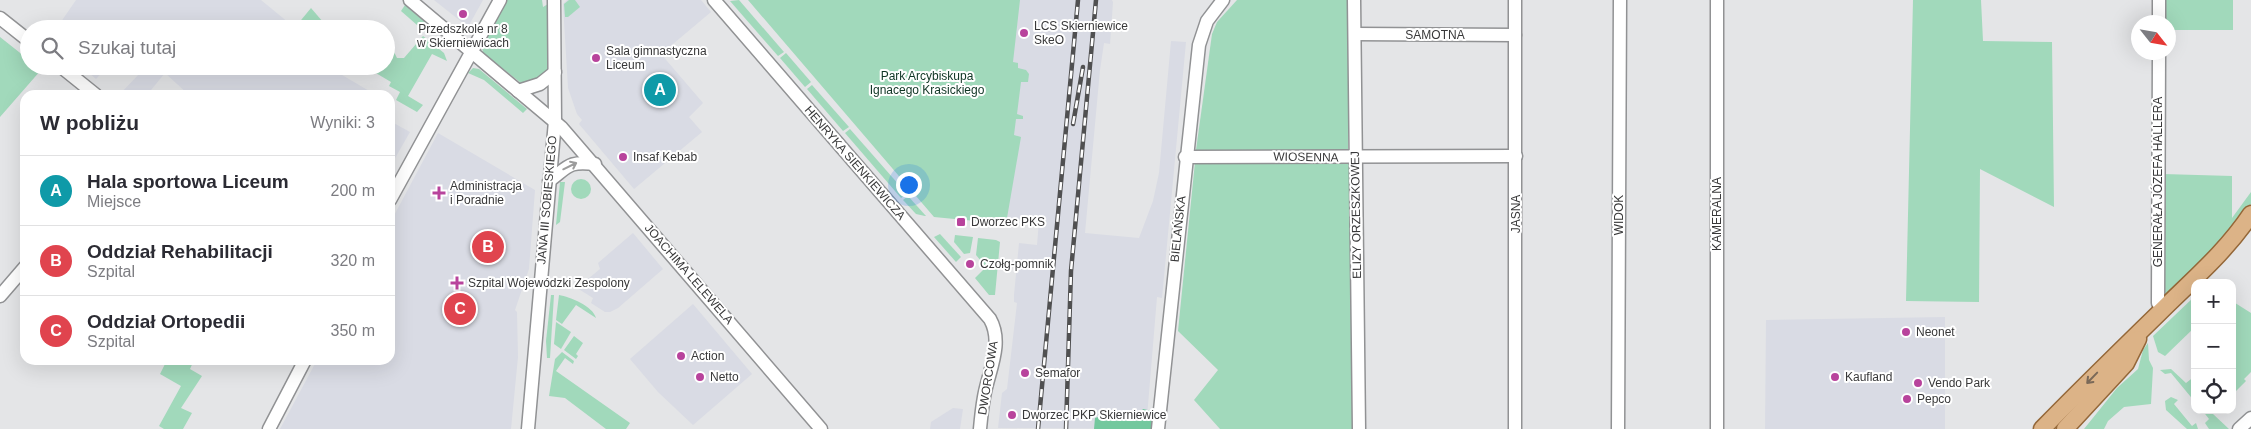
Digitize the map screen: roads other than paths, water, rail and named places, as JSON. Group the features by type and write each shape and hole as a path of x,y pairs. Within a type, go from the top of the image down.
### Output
{"main road":[{"path":"2042,429 2101,368 2210,266 2251,214"},
{"path":"2065,429 2126,363 2144,328"}],"street":[{"name":"JOACHIMA LELEWELA","path":"410,0 554,121 595,164 821,429"},
{"path":"395,191 500,0"},
{"name":"JANA III SOBIESKIEGO","path":"528,429 554,121 554,0"},
{"name":"HENRYKA SIENKIEWICZA","path":"714,0 987,316 994,327"},
{"name":"BIELAŃSKA","path":"1158,429 1186,157 1203,29 1222,0"},
{"name":"ELIZY ORZESZKOWEJ","path":"1354,0 1360,429"},
{"name":"JASNA","path":"1515,0 1515,429"},
{"name":"WIDOK","path":"1618,429 1620,0"},
{"name":"KAMERALNA","path":"1717,0 1717,429"},
{"path":"2159,0 2159,15"},
{"path":"0,18 20,34"},
{"name":"SAMOTNA","path":"1355,34 1515,35"},
{"name":"GENERAŁA JÓZEFA HALLERA","path":"2159,60 2158,303 2163,309"},
{"path":"518,91 540,84 555,72"},
{"path":"71,75 90,90"},
{"name":"WIOSENNA","path":"1186,157 1355,158 1516,156"},
{"path":"549,182 567,165 573,162 595,164"},
{"path":"0,296 20,273"},
{"name":"DWORCOWA","path":"980,429 984,396 994,353 994,327"},
{"path":"269,429 302,365"},
{"path":"2239,429 2251,418"}],"railway":[{"path":"1038,429 1078,0"},
{"path":"1066,429 1071,271 1096,0"},
{"path":"1073,124 1083,67"}],"place":[{"name":"Przedszkole nr 8 w Skierniewicach","path":"463,14"},
{"name":"LCS Skierniewice SkeO","path":"1024,33"},
{"name":"Sala gimnastyczna Liceum","path":"596,58"},
{"name":"Hala sportowa Liceum","path":"660,90"},
{"name":"Insaf Kebab","path":"623,157"},
{"name":"Administracja i Poradnie","path":"439,193"},
{"name":"Dworzec PKS","path":"961,222"},
{"name":"Oddział Rehabilitacji","path":"488,247"},
{"name":"Czołg-pomnik","path":"970,264"},
{"name":"Szpital Wojewódzki Zespolony","path":"457,283"},
{"name":"Oddział Ortopedii","path":"460,309"},
{"name":"Neonet","path":"1906,332"},
{"name":"Action","path":"681,356"},
{"name":"Semafor","path":"1025,373"},
{"name":"Netto","path":"700,377"},
{"name":"Kaufland","path":"1835,377"},
{"name":"Vendo Park","path":"1918,383"},
{"name":"Pepco","path":"1907,399"},
{"name":"Dworzec PKP Skierniewice","path":"1012,415"}],"park label":[{"name":"Park Arcybiskupa Ignacego Krasickiego","path":"927,83"}]}
